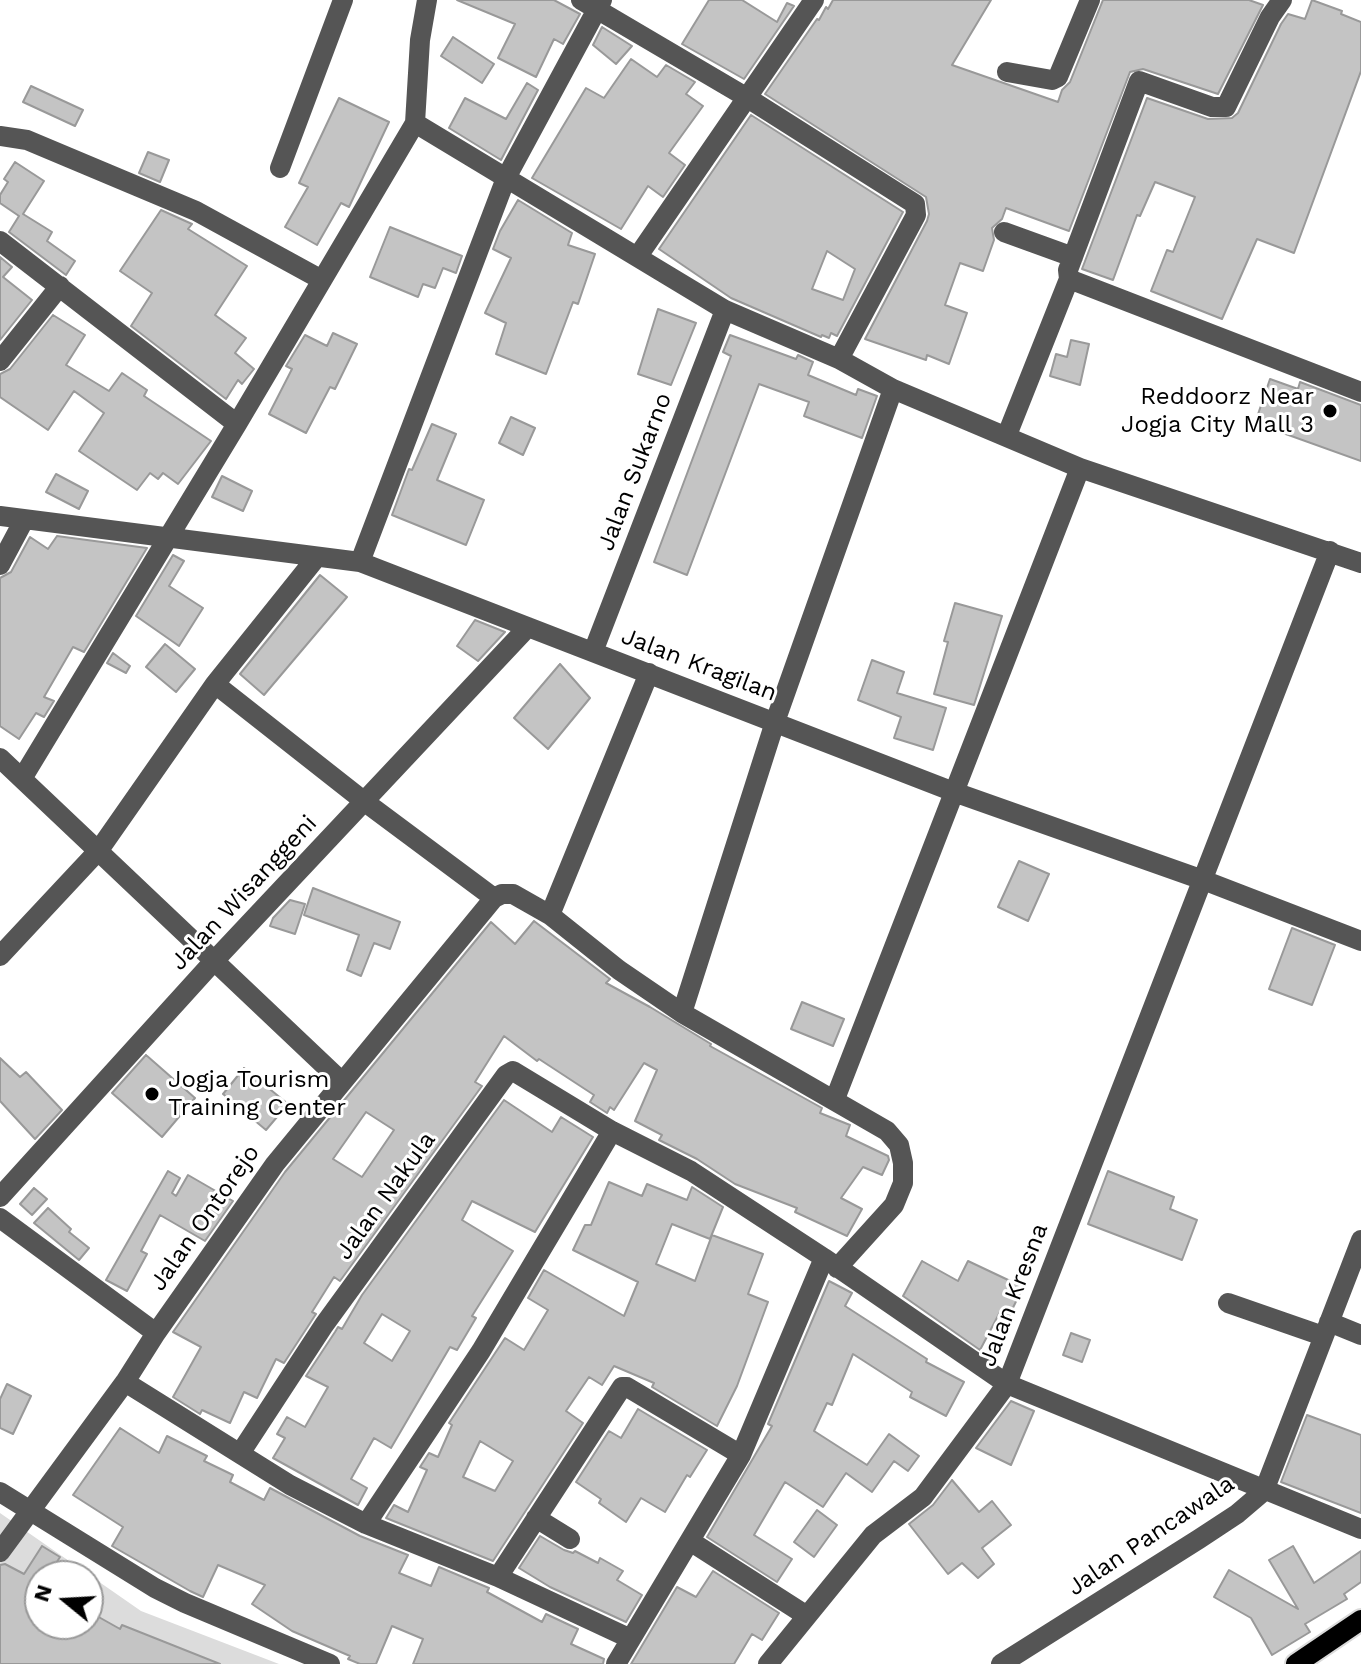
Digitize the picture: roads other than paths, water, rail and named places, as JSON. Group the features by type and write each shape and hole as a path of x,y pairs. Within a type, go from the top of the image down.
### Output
{"main road":[{"path":"1296,1664 1361,1620"}],"street":[{"path":"280,168 343,0"},
{"path":"23,777 415,123 420,40 427,0"},
{"path":"638,256 814,0"},
{"path":"1007,72 1052,80 1058,77 1090,0"},
{"path":"1007,435 1069,279 1068,270 1139,81 1212,107 1226,107 1282,0"},
{"path":"360,562 506,178 593,3 915,204 917,209 839,359"},
{"path":"415,123 725,310 839,359 893,389 1080,468 1361,563"},
{"path":"0,136 27,140 196,211 322,280"},
{"path":"1004,232 1073,257"},
{"path":"0,241 237,424"},
{"path":"1069,279 1361,392"},
{"path":"0,361 60,286"},
{"name":"Jalan Sukarno","path":"593,652 725,310"},
{"path":"682,1013 775,722 893,389"},
{"path":"835,1099 1080,468"},
{"name":"Jalan Kragilan","path":"0,516 360,562 954,792 1203,880 1361,941"},
{"path":"0,565 24,520"},
{"name":"Jalan Kresna","path":"768,1664 873,1535 923,1497 1007,1384 1330,551"},
{"path":"0,956 99,850 215,684 316,558"},
{"name":"Jalan Wisanggeni","path":"0,1197 214,961 528,627"},
{"path":"550,915 649,673"},
{"path":"215,684 365,802 498,896 513,894 550,915 619,970 682,1013 835,1099 887,1131 899,1145 903,1183 894,1205 831,1263 741,1455 616,1664"},
{"path":"0,758 341,1081"},
{"name":"Jalan Ontorejo","path":"0,1552 125,1382 275,1164 498,896"},
{"name":"Jalan Nakula","path":"241,1452 324,1325 509,1072 517,1072 612,1131"},
{"path":"366,1524 481,1351 612,1131 691,1171 1007,1384 1361,1529"},
{"path":"0,1218 156,1333"},
{"name":"Jalan Pancawala","path":"1001,1664 1199,1539 1237,1514 1264,1491 1361,1240"},
{"path":"1228,1303 1361,1335"},
{"path":"125,1382 290,1485 366,1524 498,1577 631,1639"},
{"path":"498,1577 622,1387 627,1387 741,1455"},
{"path":"0,1492 121,1568 185,1603 330,1664"},
{"path":"536,1518 570,1539"},
{"path":"690,1541 807,1616"}],"place":[{"name":"Reddoorz Near Jogja City Mall 3","path":"1330,411"},
{"name":"Jogja Tourism Training Center","path":"152,1094"}]}
